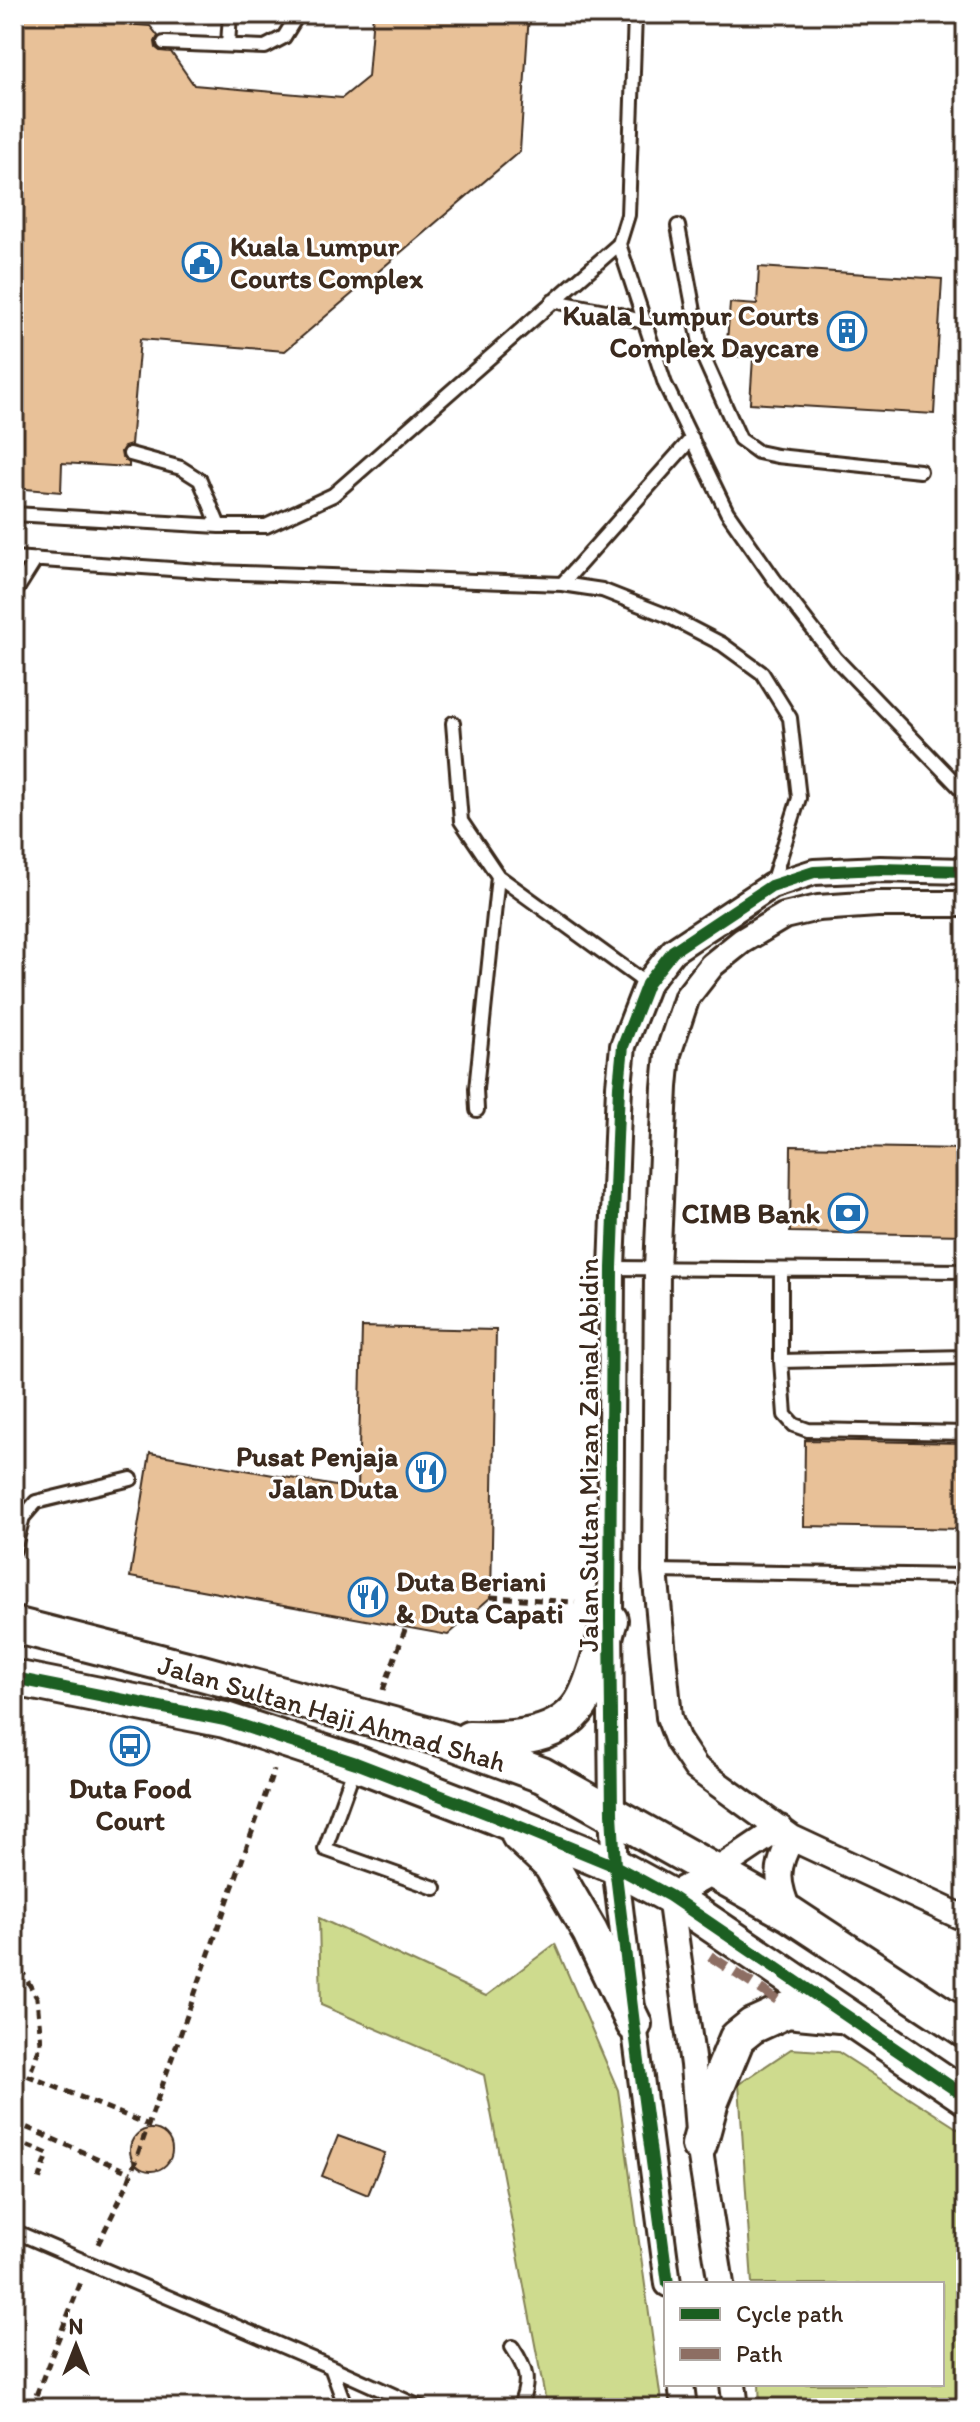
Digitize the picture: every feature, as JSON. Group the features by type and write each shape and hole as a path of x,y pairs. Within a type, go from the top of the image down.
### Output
{"street":[{"name":"Jalan Sultan Mizan Zainal Abidin","path":"668,2282 615,1866 612,1813 612,1268 623,1046 647,984 673,951 771,886 814,872 880,869 966,871"},
{"path":"966,904 877,904 818,908 784,916 742,941 712,965 687,997 668,1054 657,1269 655,1571 669,1717 678,1741 696,1768 786,1833 966,1919"},
{"path":"444,1739 519,1739 545,1732 571,1717 584,1699 610,1620"},
{"name":"Jalan Sultan Haji Ahmad Shah","path":"14,1625 444,1739 542,1775 790,1914 966,2030"},
{"name":"Jalan Sultan Haji Ahmad Shah","path":"14,1678 225,1720 356,1763 615,1866 670,1896 966,2097"},
{"path":"496,1817 551,1865 590,1932 634,2024"},
{"path":"721,2282 699,2145 693,2065 670,1896 786,1833"},
{"path":"786,1833 778,1875 780,1893 790,1914"},
{"path":"699,2145 711,2101 737,2038 752,2026 787,2010 844,2015"},
{"path":"681,2386 684,2408"},
{"path":"733,2386 736,2408"}],"lane":[{"path":"228,45 230,14"},
{"path":"164,43 265,47 284,37 298,14"},
{"path":"14,514 266,526 333,495 619,244 628,215 635,14"},
{"path":"678,226 702,354 740,439 758,452 777,456 920,471"},
{"path":"619,244 665,384 727,512 835,658 966,794"},
{"path":"553,301 611,312 646,323"},
{"path":"562,584 692,438"},
{"path":"130,454 181,468 200,480 219,526"},
{"path":"14,558 214,572 562,584 602,590 668,616 722,644 762,673 790,718 799,798 771,886"},
{"path":"14,594 36,559"},
{"path":"453,723 461,821 498,876 647,984"},
{"path":"477,1110 476,1089 498,876"},
{"path":"612,1268 966,1271"},
{"path":"781,1270 781,1361 785,1415 794,1425 808,1430 966,1433"},
{"path":"781,1361 966,1357"},
{"path":"14,1550 23,1517 36,1502 131,1479"},
{"path":"655,1571 966,1576"},
{"path":"356,1763 325,1849 435,1888"},
{"path":"14,2231 422,2408"},
{"path":"512,2347 523,2363 527,2389 519,2408"},
{"path":"331,2367 346,2408"}],"path":[{"path":"491,1597 575,1602"},
{"path":"381,1695 406,1627"},
{"path":"31,2408 88,2262 131,2173 274,1769"},
{"path":"14,1957 37,1998 41,2043 29,2076"},
{"path":"14,2070 149,2125"},
{"path":"14,2122 131,2173"},
{"path":"14,2140 48,2154 39,2181"},
{"path":"14,2160 21,2143"}],"green space":[{"path":"319,1918 486,1996 555,1944 618,2090 662,2408 547,2408 484,2075 321,2005"},
{"path":"791,2049 838,2052 966,2134 966,2408 760,2408 759,2386 944,2386 944,2282 752,2282 739,2084"}],"building":[{"name":"Kuala Lumpur Courts Complex","path":"14,14 100,14 101,22 150,26 158,36 156,48 171,52 194,85 342,98 368,77 373,14 529,14 520,151 285,351 140,339 131,445 121,452 129,467 62,463 61,492 14,488"},
{"name":"Kuala Lumpur Courts Complex Daycare","path":"759,267 942,279 934,414 750,403 753,358 726,355 730,303 757,305"},
{"path":"791,1146 966,1149 966,1235 790,1232"},
{"name":"Pusat Penjaja Jalan Duta","path":"362,1327 496,1330 491,1597 448,1635 130,1577 150,1453 358,1490"},
{"path":"805,1440 966,1443 966,1529 804,1526"},
{"path":"151,2129 166,2135 172,2150 166,2165 151,2171 136,2165 130,2150 136,2135"},
{"path":"338,2136 385,2153 368,2195 322,2176"}],"marked path":[{"path":"710,1956 777,2000"}],"cycle path":[{"path":"668,2282 615,1866 612,1813 612,1268 623,1046 647,984 673,951 771,886 814,872 880,869 966,871"},
{"path":"14,1678 225,1720 356,1763 615,1866 670,1896 966,2097"}],"place":[{"name":"Kuala Lumpur Courts Complex","path":"202,262"},
{"name":"Kuala Lumpur Courts Complex Daycare","path":"847,331"},
{"name":"CIMB Bank","path":"848,1213"},
{"name":"Pusat Penjaja Jalan Duta","path":"426,1472"},
{"name":"Duta Beriani & Duta Capati","path":"368,1597"},
{"name":"Duta Food Court","path":"130,1746"}]}
